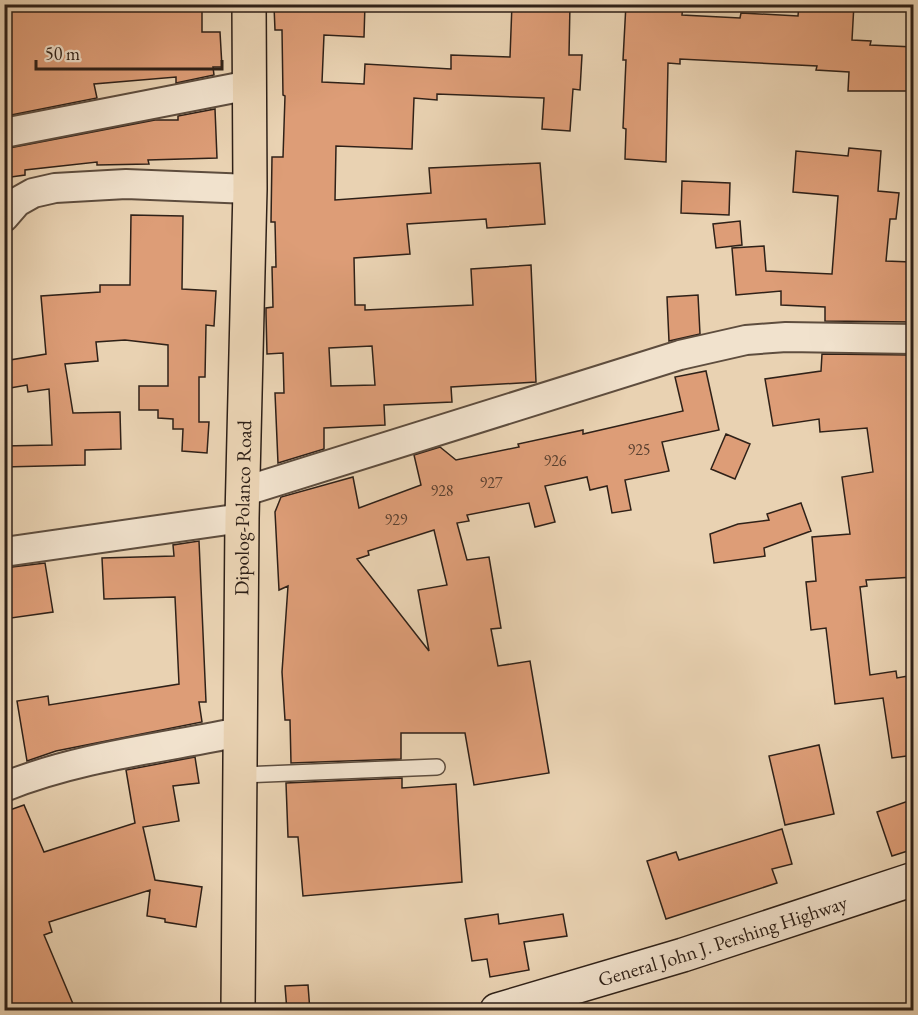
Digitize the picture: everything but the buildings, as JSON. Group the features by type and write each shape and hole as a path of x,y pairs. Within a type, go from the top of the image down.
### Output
{"highway":[{"name":"Dipolog-Polanco Road","path":"238,1011 242,505 250,189 249,4"}],"main road":[{"name":"General John J. Pershing Highway","path":"497,1011 683,955 914,879"}],"street":[{"path":"4,133 250,85"},
{"path":"4,217 17,202 33,194 55,188 126,184 250,189"},
{"path":"4,552 242,505 680,355 735,342 786,337 914,339"},
{"path":"4,787 30,777 84,764 240,732"}],"lane":[{"path":"240,775 437,767"}]}
